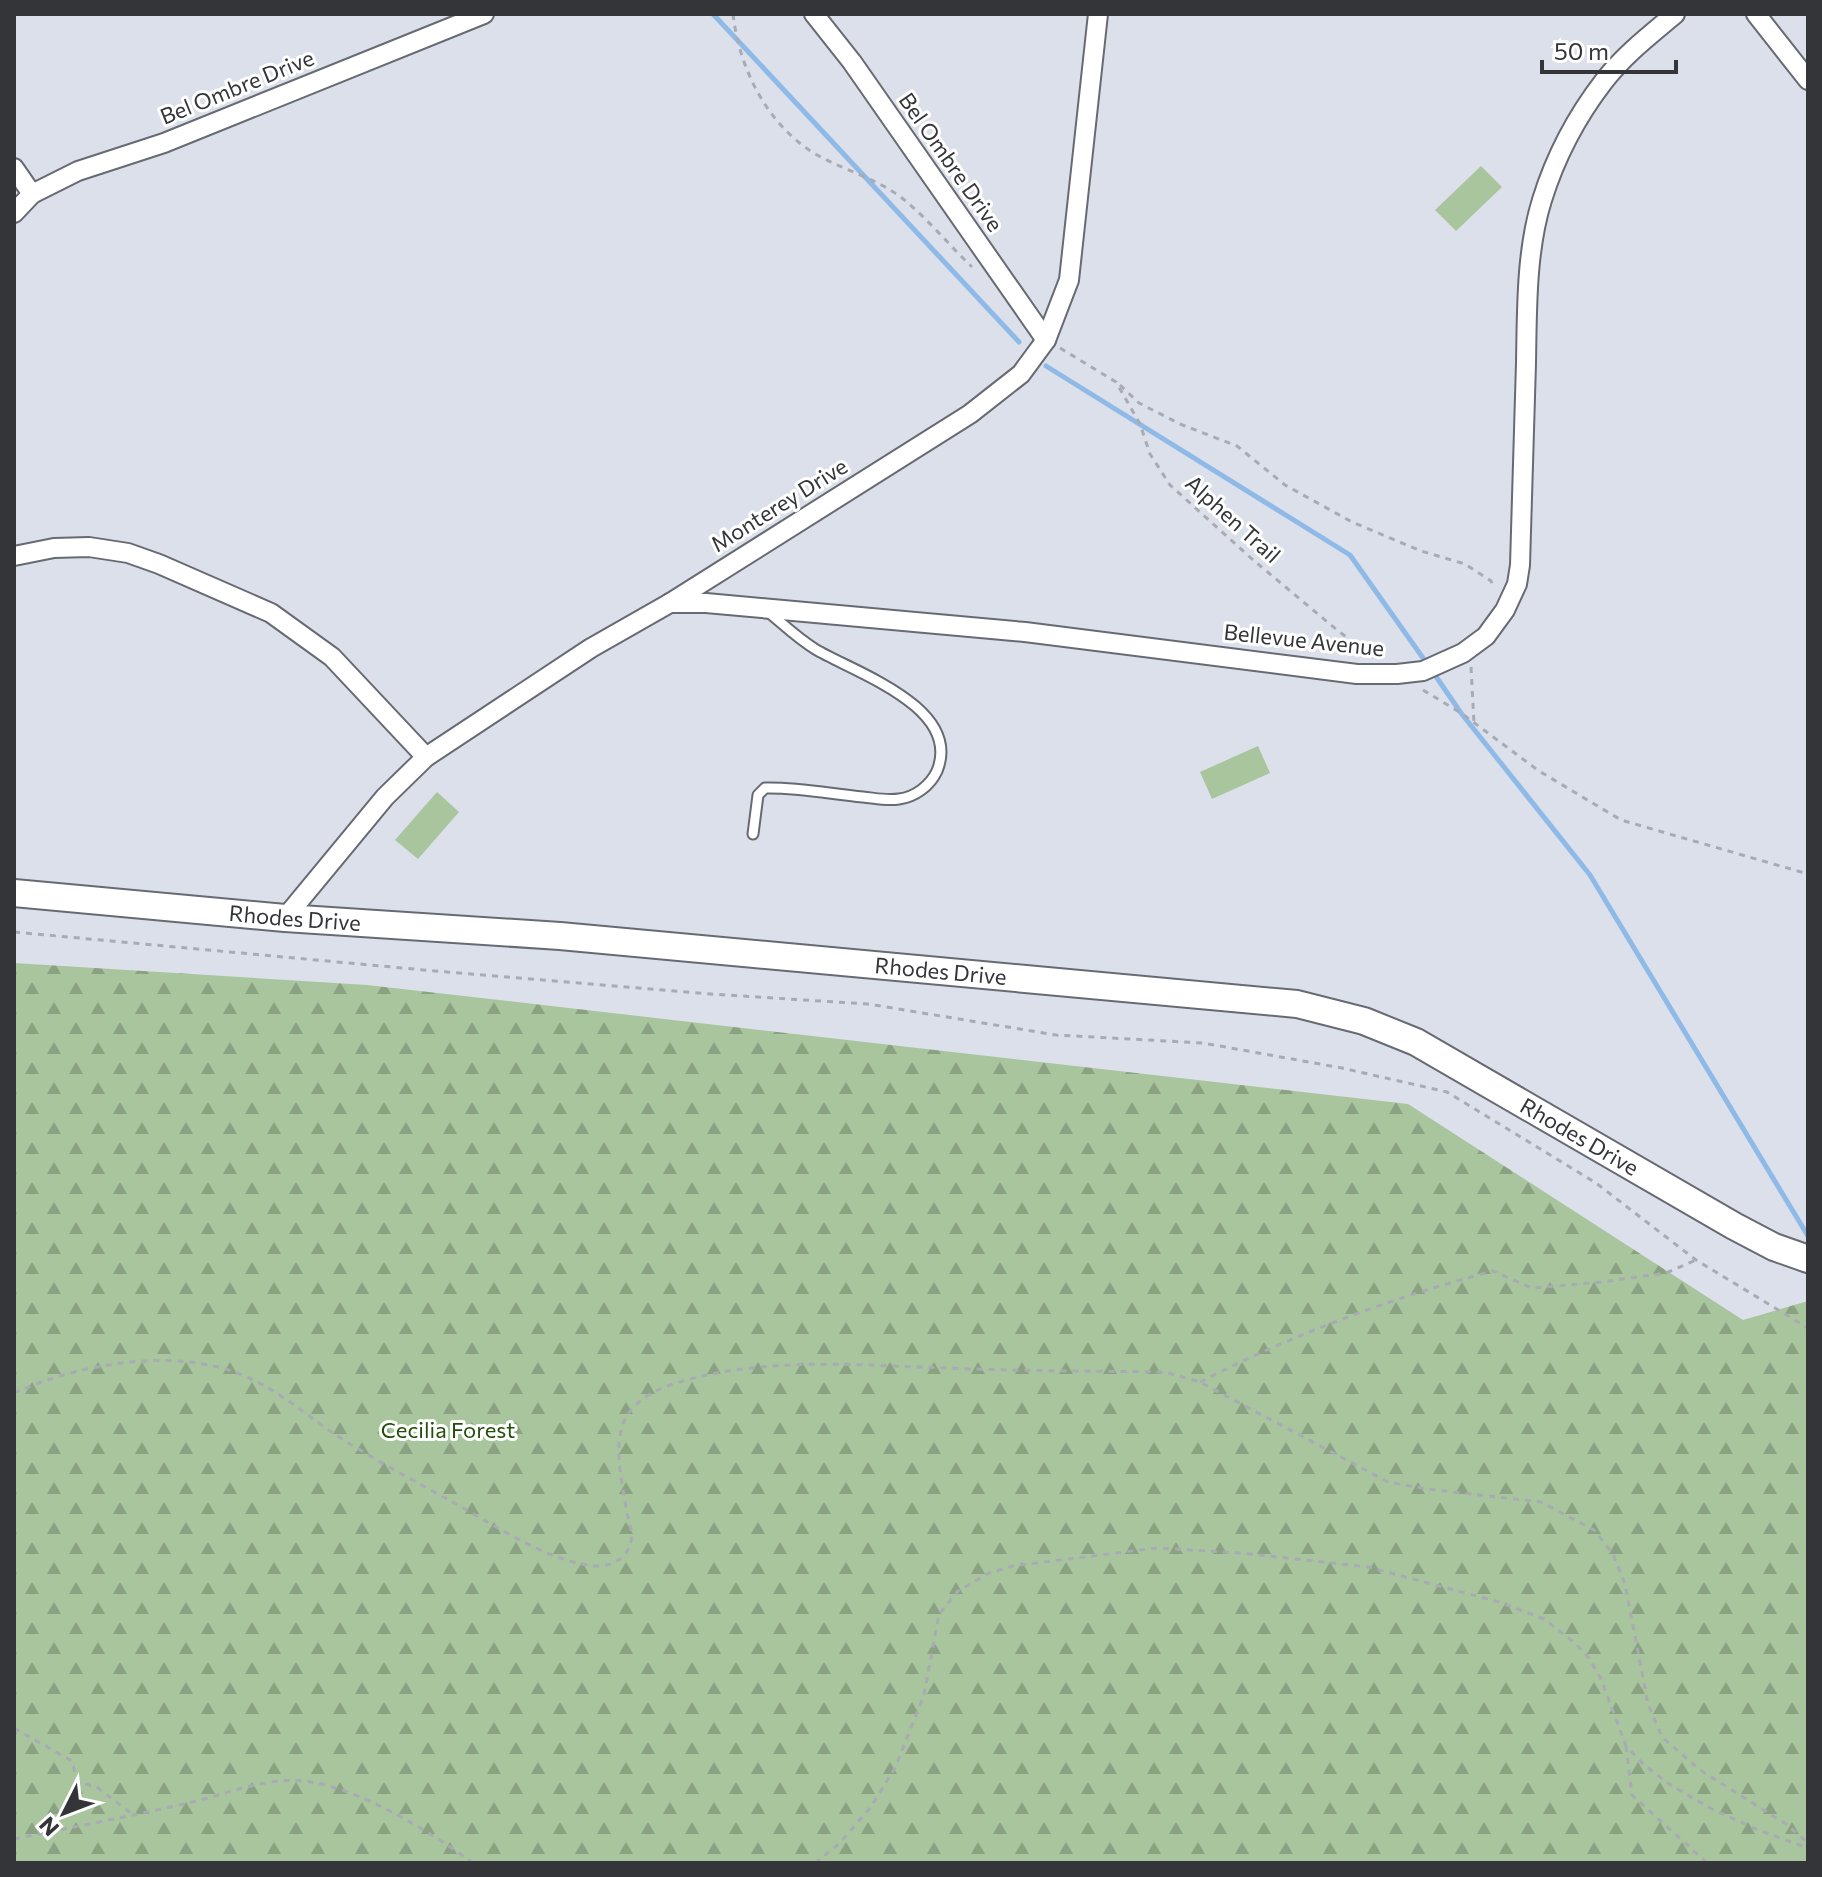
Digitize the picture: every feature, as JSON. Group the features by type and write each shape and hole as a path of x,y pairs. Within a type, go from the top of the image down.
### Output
{"main road":[{"name":"Rhodes Drive","path":"14,893 285,918 560,936 1286,1003 1329,1011 1374,1025 1436,1052 1734,1226 1774,1247 1808,1259"}],"street":[{"name":"Bel Ombre Drive","path":"14,213 32,194 78,171 164,143 484,14"},
{"name":"Bel Ombre Drive","path":"814,14 852,62 1046,340"},
{"name":"Monterey Drive","path":"285,918 385,797 426,757 591,648 670,603 970,414 1021,374 1046,340 1062,303 1074,252 1098,14"},
{"name":"Bellevue Avenue","path":"670,603 1040,634 1357,674 1423,671 1463,653 1479,641 1505,610 1517,584 1527,325 1534,232 1542,199 1576,124 1602,84 1627,55 1675,14"},
{"path":"1756,14 1808,80"},
{"path":"14,168 32,194"},
{"path":"14,556 54,548 89,547 128,553 271,613 332,657 426,757"}],"lane":[{"path":"753,834 758,795 765,788 895,800 920,791 929,783 939,765 934,729 915,705 813,648 764,609"}],"path":[{"path":"733,14 736,39 758,98 783,125 808,149 901,197 979,274"},
{"name":"Alphen Trail","path":"1046,340 1116,382 1140,424 1150,454 1170,485 1337,630 1397,674 1474,723 1539,771 1621,820 1808,874"},
{"path":"1116,382 1139,403 1180,424 1237,446 1285,485 1352,522 1479,571 1491,581 1496,594"},
{"path":"1474,723 1470,674 1479,641"},
{"path":"14,932 435,971 868,1004 1056,1035 1203,1043 1342,1068 1447,1092 1596,1183 1696,1260 1808,1328"},
{"path":"1200,1382 1250,1356 1347,1316 1493,1271 1532,1288 1666,1273 1696,1260"},
{"path":"14,1393 42,1380 85,1368 160,1361 219,1366 270,1388 335,1434 492,1525 555,1554 601,1566 611,1565 623,1557 631,1545 619,1441 628,1414 644,1397 668,1385 706,1374 770,1366 829,1364 1165,1372 1200,1382 1388,1482 1541,1502 1594,1530 1613,1554 1625,1584 1648,1704 1662,1737 1700,1770 1786,1824 1808,1846"},
{"path":"815,1863 839,1844 870,1808 895,1768 924,1695 939,1614 946,1603 971,1582 1013,1566 1156,1548 1241,1553 1368,1567 1499,1602 1544,1619 1575,1643 1589,1658 1601,1679 1626,1746 1632,1795 1707,1863"},
{"path":"14,1728 72,1761 77,1781 98,1788 132,1814"},
{"path":"1626,1746 1669,1784 1710,1808 1758,1830 1808,1846"},
{"path":"14,1839 272,1782 307,1781 340,1787 437,1839 473,1863"}],"green space":[{"path":"1481,166 1502,187 1456,231 1435,210"},
{"path":"1258,746 1270,773 1212,799 1200,772"},
{"path":"437,792 459,812 418,859 395,840"},
{"name":"Cecilia Forest","path":"14,963 367,985 1408,1104 1743,1320 1808,1301 1808,1863 14,1863"}],"waterway":[{"path":"713,14 1019,342"},
{"path":"1046,366 1350,555 1423,658"},
{"path":"1437,678 1461,713 1590,875 1808,1236"}]}
